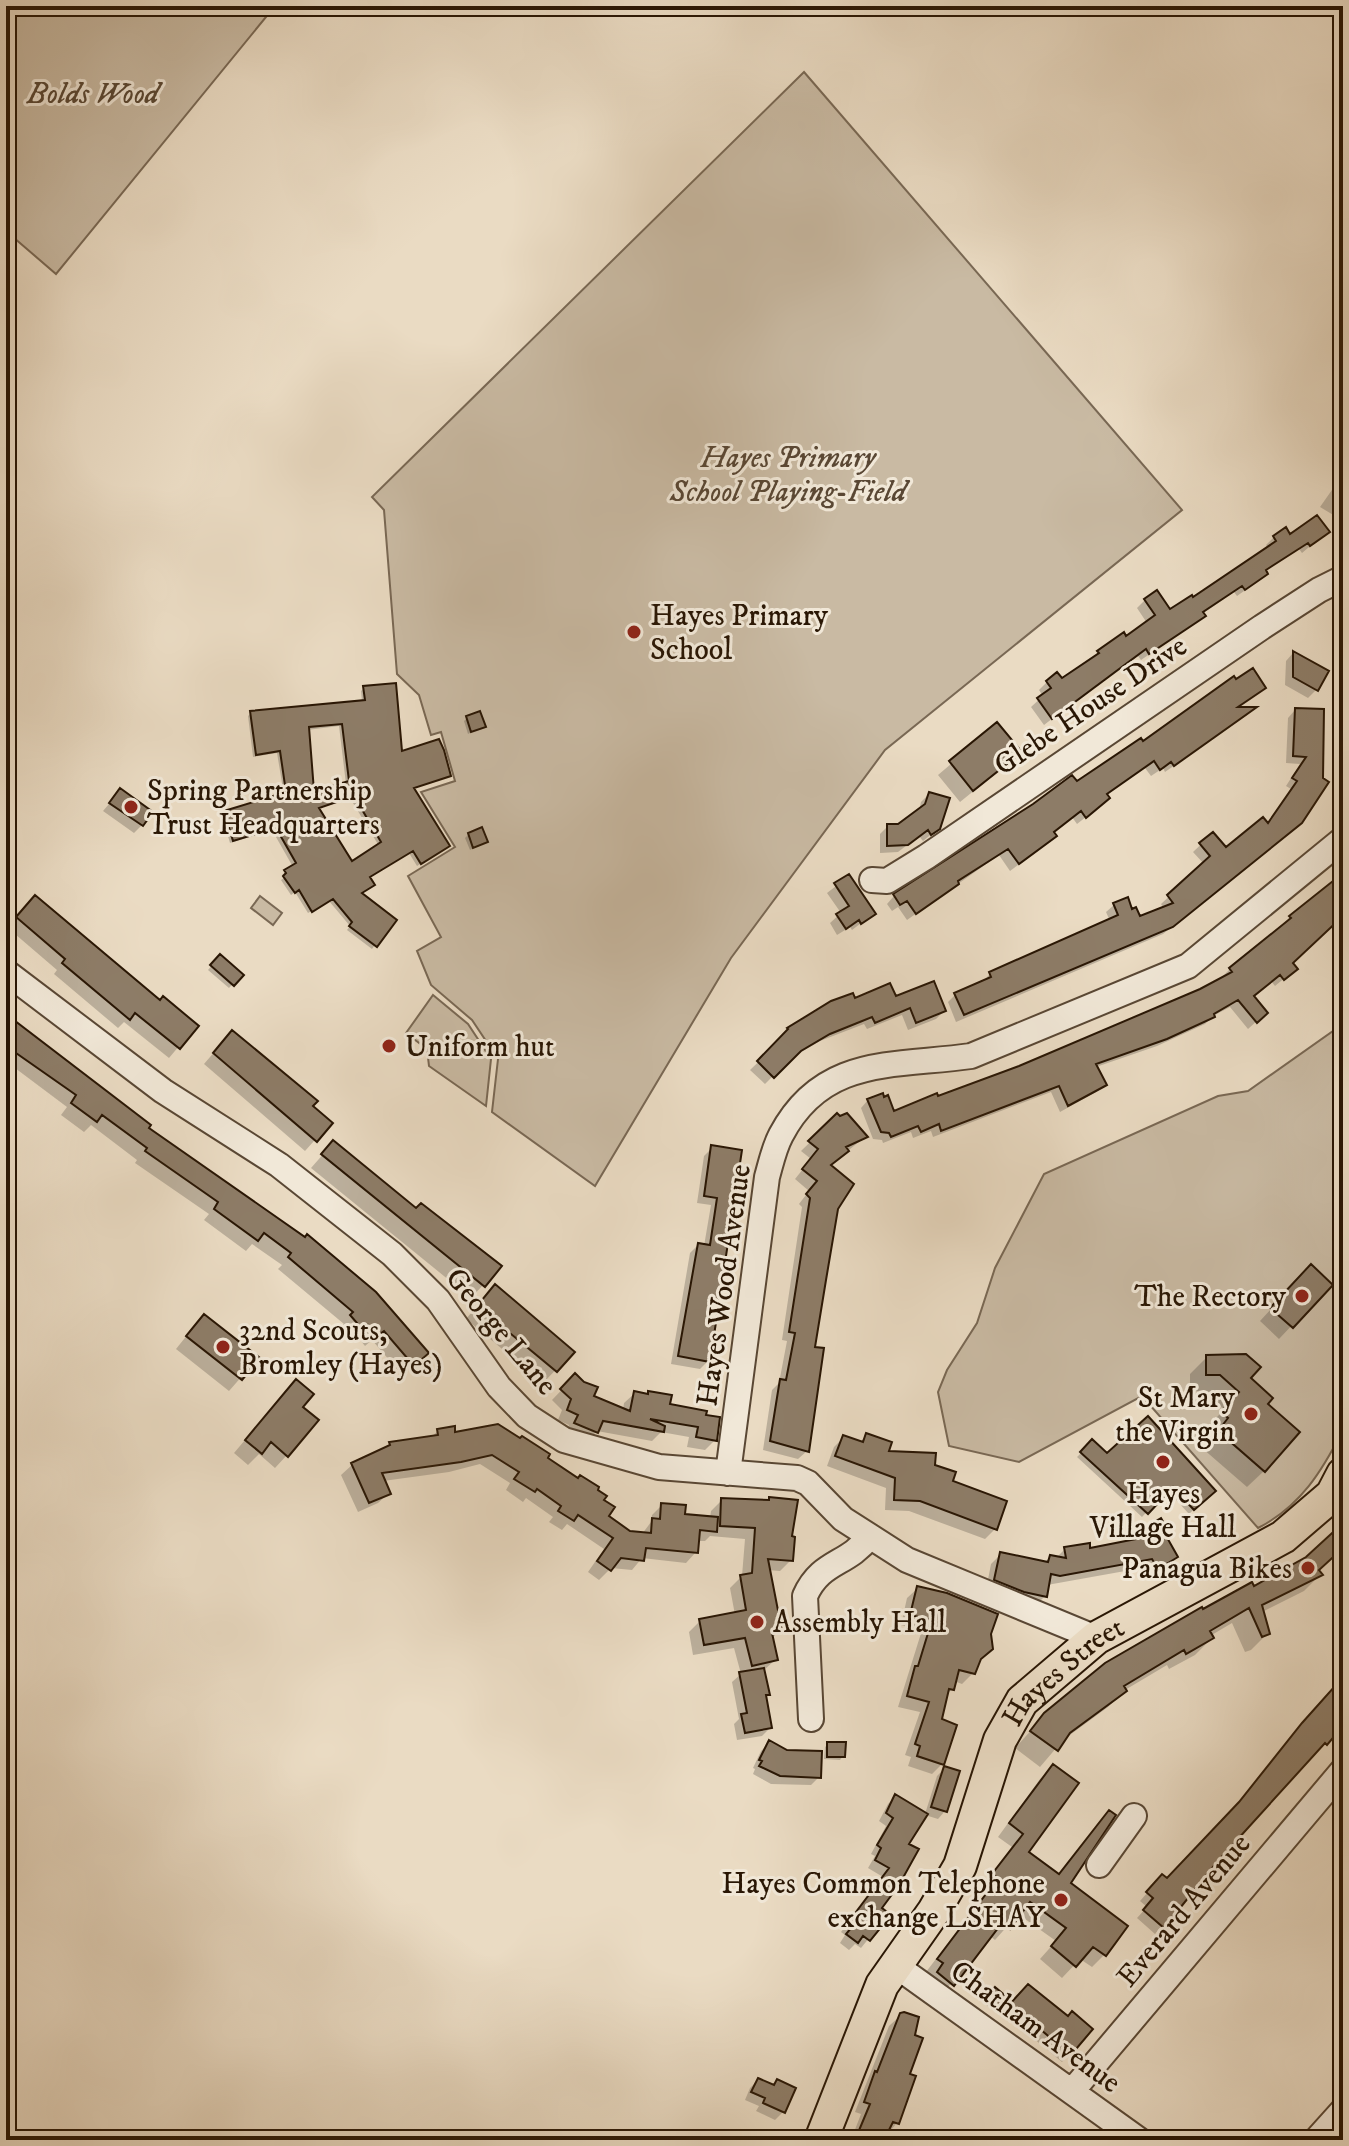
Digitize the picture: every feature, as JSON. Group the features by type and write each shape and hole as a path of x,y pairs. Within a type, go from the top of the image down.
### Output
{"main road":[{"name":"Hayes Street","path":"821,2140 874,2001 895,1965 940,1902 960,1866 989,1770 1009,1721 1022,1701 1096,1638 1283,1537 1332,1495 1343,1474"}],"street":[{"name":"Glebe House Drive","path":"872,880 887,881 926,857 1262,627 1343,578"},
{"name":"Hayes Wood Avenue","path":"728,1473 767,1177 779,1137 796,1112 819,1090 855,1070 894,1062 971,1056 1188,966 1343,839"},
{"name":"George Lane","path":"6,972 163,1091 279,1165 392,1254 438,1300 499,1387 527,1416 564,1440 659,1467 797,1478 808,1483 843,1519 907,1560 1096,1638"},
{"path":"811,1719 805,1596 820,1572 851,1556 869,1537"},
{"name":"Everard Avenue","path":"1073,2090 1343,1770"},
{"path":"1099,1865 1134,1816"},
{"name":"Chatham Avenue","path":"895,1965 1139,2140"},
{"path":"1316,2140 1343,2110"}],"green space":[{"name":"Bolds Wood","path":"6,6 275,6 56,274 6,231"},
{"name":"Hayes Primary School Playing-Field","path":"804,72 1182,510 885,750 731,958 595,1186 492,1112 498,1059 472,1020 431,985 417,951 441,937 408,876 455,847 421,792 455,781 441,732 431,735 419,695 397,674 384,510 372,497"},
{"path":"260,896 282,913 273,925 251,908"},
{"path":"433,995 468,1024 491,1059 486,1106 429,1066 427,1049 406,1033"},
{"path":"1343,1024 1343,1430 1327,1460 1298,1498 1258,1528 1142,1396 1019,1462 949,1446 938,1392 947,1370 977,1323 995,1268 1044,1174 1218,1096 1248,1091"}],"building":[{"path":"1317,515 1330,532 1266,570 1268,574 1245,590 1242,586 1203,612 1206,616 1149,654 1146,649 1052,719 1037,698 1051,688 1046,681 1057,672 1062,678 1124,632 1126,636 1155,615 1144,599 1157,590 1170,609 1276,541 1273,536 1286,527 1290,534"},
{"path":"1293,651 1329,671 1318,691 1293,677"},
{"path":"1253,668 1266,688 1238,707 1257,707 1174,766 1171,762 1160,770 1154,761 1107,794 1110,798 1086,818 1081,811 1054,832 1057,836 1019,864 1008,849 958,881 959,884 916,914 907,901 900,905 893,894 1033,804 1072,775 1077,781 1141,738 1143,741 1234,676 1236,679"},
{"path":"396,683 402,751 439,739 451,776 414,788 450,846 421,864 413,851 370,877 375,885 362,893 397,920 377,947 349,926 352,922 333,899 312,912 299,890 295,893 283,876 286,873 284,870 296,863 276,828 233,841 224,811 286,792 280,751 256,755 250,711 365,700 363,686","holes":["342,724 349,781 314,791 309,727","354,796 381,842 352,861 319,808"]},
{"path":"1295,708 1324,709 1323,778 1329,782 1302,823 1173,927 964,1015 954,993 991,977 989,972 1118,915 1113,903 1128,897 1132,909 1136,907 1140,916 1173,903 1167,895 1210,856 1199,843 1213,832 1226,847 1263,817 1268,823 1297,781 1292,778 1306,757 1293,756"},
{"path":"480,711 486,727 471,732 466,716"},
{"path":"997,722 1022,752 973,791 949,761"},
{"name":"Spring Partnership Trust Headquarters","path":"120,788 153,812 143,826 109,803"},
{"path":"929,792 950,798 940,829 931,835 928,830 908,845 887,846 887,824 898,824 925,804"},
{"path":"482,827 488,842 473,848 468,833"},
{"path":"1343,873 1343,916 1293,963 1298,969 1284,980 1280,975 1254,996 1268,1013 1257,1023 1238,1000 1214,1014 1215,1017 1167,1039 1096,1064 1107,1085 1068,1106 1059,1086 941,1131 939,1124 921,1132 918,1126 891,1137 889,1133 881,1132 867,1099 883,1093 884,1097 888,1095 894,1111 1019,1066 1200,989 1232,972 1229,968"},
{"path":"849,874 876,914 846,929 836,914 849,906 834,883"},
{"path":"35,895 160,1000 163,996 199,1026 180,1049 135,1013 130,1020 62,963 65,959 16,917"},
{"path":"220,954 244,975 234,986 210,965"},
{"path":"934,981 946,1011 916,1023 910,1008 875,1023 872,1017 830,1034 801,1051 774,1078 757,1061 787,1028 831,1001 853,993 855,998 890,983 896,996"},
{"path":"6,1014 151,1125 149,1128 305,1237 307,1234 376,1292 429,1353 414,1366 384,1331 377,1336 368,1325 363,1330 350,1315 353,1312 288,1257 291,1253 264,1233 258,1241 214,1209 218,1202 145,1151 147,1148 102,1115 97,1122 71,1103 76,1095 6,1046"},
{"path":"232,1030 318,1101 313,1106 333,1123 317,1142 213,1053"},
{"path":"837,1113 840,1116 847,1113 868,1137 846,1147 849,1151 831,1165 854,1184 838,1209 826,1280 815,1347 824,1348 809,1452 770,1441 780,1379 786,1380 795,1333 789,1332 810,1198 806,1194 817,1181 802,1169 818,1149 808,1141"},
{"path":"333,1140 416,1208 421,1203 502,1266 485,1287 321,1154"},
{"path":"711,1145 742,1150 710,1362 678,1356 698,1243 710,1245 717,1198 704,1196"},
{"name":"The Rectory","path":"1311,1264 1333,1285 1293,1328 1270,1308"},
{"path":"495,1284 575,1352 557,1372 477,1306"},
{"name":"32nd Scouts, Bromley (Hayes)","path":"204,1314 260,1358 242,1380 186,1336"},
{"name":"St Mary the Virgin","path":"1246,1354 1261,1367 1251,1378 1273,1398 1268,1404 1300,1432 1265,1472 1218,1431 1228,1418 1221,1412 1239,1392 1220,1375 1206,1375 1206,1355"},
{"path":"575,1373 584,1382 598,1387 594,1396 630,1411 634,1391 648,1394 648,1391 672,1395 670,1404 707,1411 706,1415 720,1417 717,1441 696,1437 698,1427 650,1419 665,1426 664,1432 603,1421 598,1433 574,1423 578,1415 567,1410 571,1399 560,1389"},
{"path":"296,1379 314,1394 303,1407 319,1420 288,1457 271,1442 262,1454 245,1440"},
{"path":"1148,1416 1216,1491 1194,1510 1173,1487 1148,1514 1080,1452 1092,1439 1107,1453"},
{"path":"498,1424 550,1454 548,1458 578,1478 580,1475 599,1487 598,1490 607,1496 604,1500 615,1507 609,1516 630,1531 651,1533 652,1518 660,1519 661,1503 686,1505 685,1514 718,1517 717,1532 700,1530 698,1553 646,1548 644,1561 621,1558 611,1571 597,1561 613,1538 578,1515 574,1521 558,1511 561,1506 537,1489 535,1492 514,1479 519,1472 492,1455 382,1473 391,1494 369,1503 351,1463 390,1445 389,1442 438,1435 437,1429 455,1426 455,1432"},
{"path":"866,1433 892,1442 889,1451 936,1453 935,1465 956,1472 953,1481 1007,1501 997,1530 920,1501 894,1500 895,1478 835,1456 843,1435 863,1442"},
{"path":"769,1497 798,1500 792,1536 795,1537 793,1561 768,1559 782,1631 772,1633 778,1660 752,1666 745,1638 704,1645 699,1619 746,1610 740,1575 752,1573 755,1528 720,1526 721,1498 769,1500"},
{"path":"1161,1518 1169,1532 1165,1534 1178,1557 1158,1569 1152,1559 1060,1576 1051,1574 1047,1597 994,1580 1000,1552 1048,1562 1050,1555 1066,1558 1064,1547 1090,1543 1090,1548 1141,1538 1137,1532"},
{"path":"1343,1523 1343,1548 1319,1570 1323,1575 1262,1605 1270,1634 1262,1637 1249,1608 1210,1631 1214,1638 1186,1654 1184,1650 1124,1686 1127,1691 1070,1733 1058,1751 1030,1731 1044,1713 1105,1663 1202,1607 1252,1582 1254,1586 1306,1557"},
{"path":"917,1586 947,1593 998,1614 991,1634 993,1649 981,1659 975,1674 959,1670 954,1690 949,1689 942,1719 957,1725 944,1765 917,1756 920,1746 915,1744 929,1702 907,1696 932,1620 910,1615"},
{"path":"764,1668 772,1728 745,1733 741,1714 747,1713 739,1672"},
{"path":"1343,1677 1343,1726 1217,1862 1164,1928 1143,1910 1153,1898 1146,1892 1162,1874 1167,1878 1239,1802"},
{"path":"769,1740 787,1750 822,1751 821,1778 780,1776 759,1766"},
{"path":"827,1742 846,1742 845,1757 827,1757"},
{"path":"1053,1764 1079,1783 1029,1852 1059,1874 1109,1810 1116,1815 1071,1883 1128,1926 1106,1956 1093,1947 1076,1967 1051,1946 1066,1928 1030,1902 1010,1929 1002,1923 954,1986 937,1972 943,1963 937,1959 998,1878 992,1874 1023,1834 1009,1823"},
{"path":"944,1766 960,1771 947,1812 931,1807"},
{"path":"895,1794 928,1814 909,1844 919,1849 882,1908 891,1915 870,1941 863,1936 858,1943 846,1934 852,1927 847,1924 889,1868 875,1860 881,1848 877,1845 893,1818 886,1813"},
{"path":"1028,1984 1068,2016 1072,2011 1093,2029 1071,2055 1010,2004"},
{"path":"995,1987 1007,1997 997,2008 985,1998"},
{"path":"900,2013 919,2017 915,2035 923,2038 910,2074 916,2076 899,2124 893,2122 884,2140 855,2140 870,2104 864,2102 875,2071"},
{"path":"758,2078 774,2085 777,2079 796,2088 785,2113 763,2103 765,2098 751,2092"}],"place":[{"name":"Hayes Primary School","path":"634,632"},
{"name":"Spring Partnership Trust Headquarters","path":"131,807"},
{"name":"Uniform hut","path":"389,1046"},
{"name":"The Rectory","path":"1302,1296"},
{"name":"32nd Scouts, Bromley (Hayes)","path":"223,1347"},
{"name":"St Mary the Virgin","path":"1251,1414"},
{"name":"Hayes Village Hall","path":"1163,1462"},
{"name":"Panagua Bikes","path":"1308,1568"},
{"name":"Assembly Hall","path":"757,1622"},
{"name":"Hayes Common Telephone exchange LSHAY","path":"1061,1900"}]}
